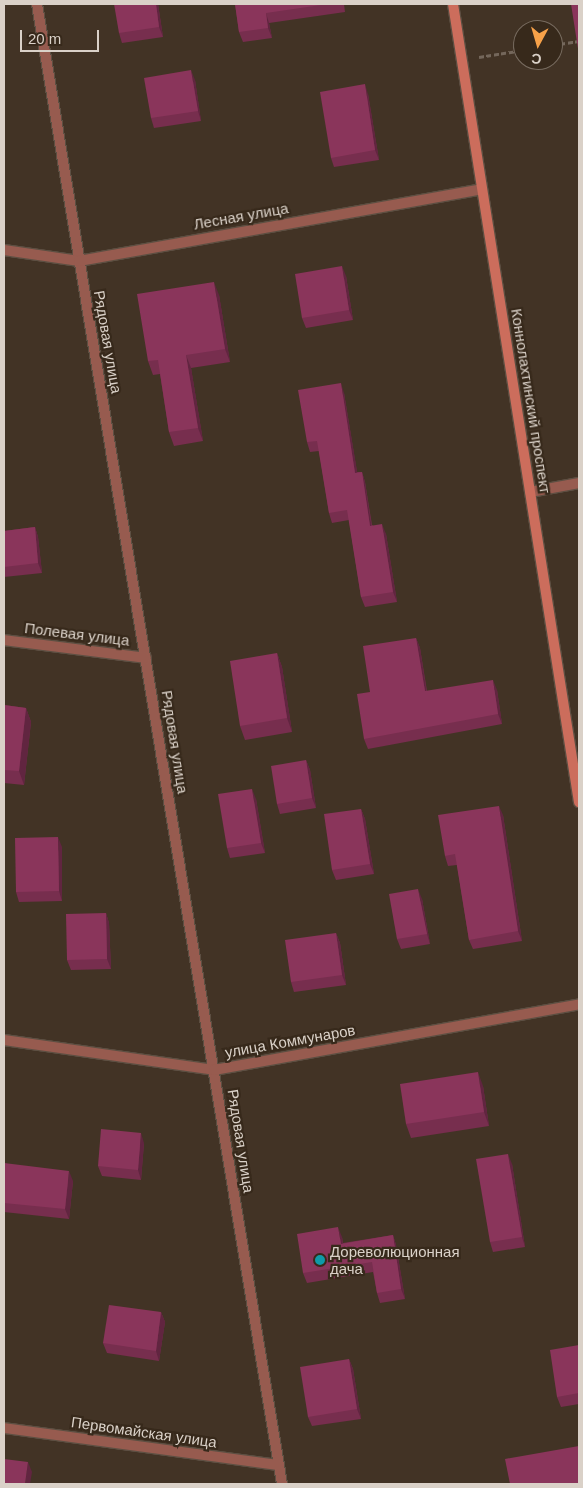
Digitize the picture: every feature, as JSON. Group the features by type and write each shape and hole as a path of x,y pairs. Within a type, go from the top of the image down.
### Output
{"main road":[{"name":"Коннолахтинский проспект","path":"453,4 579,802"}],"street":[{"name":"Рядовая улица","path":"37,4 282,1484"},
{"name":"Лесная улица","path":"4,250 79,261 482,189"},
{"path":"530,492 579,483"},
{"name":"Полевая улица","path":"4,640 146,658"},
{"name":"улица Коммунаров","path":"4,1040 214,1070 579,1004"},
{"name":"Первомайская улица","path":"4,1428 280,1465"}],"path":[{"path":"563,43 579,41"},
{"path":"462,59 513,51"}],"building":[{"path":"114,4 156,4 159,27 119,33"},
{"path":"235,4 328,4 266,13 268,28 239,32"},
{"path":"571,4 579,4 579,55"},
{"path":"191,70 198,111 151,118 144,78"},
{"path":"365,84 375,150 331,158 320,92"},
{"path":"342,266 349,310 302,318 295,274"},
{"path":"214,282 225,349 186,355 198,428 169,432 158,360 148,361 137,294"},
{"path":"341,383 355,473 362,472 370,526 382,524 393,592 361,597 347,510 329,513 317,441 307,442 298,390"},
{"path":"35,527 38,563 4,567 4,531"},
{"path":"416,638 425,691 493,680 498,714 364,739 357,694 370,692 363,646"},
{"path":"277,653 287,718 240,726 230,661"},
{"path":"4,705 26,708 19,771 4,770"},
{"path":"306,760 312,798 277,804 271,766"},
{"path":"252,789 261,843 227,848 218,794"},
{"path":"499,806 518,931 469,940 455,854 445,856 438,815"},
{"path":"361,809 370,864 332,870 324,814"},
{"path":"58,837 59,891 16,892 15,838"},
{"path":"418,889 427,934 397,939 389,894"},
{"path":"106,913 107,959 67,960 66,914"},
{"path":"336,933 342,975 291,982 285,940"},
{"path":"478,1072 484,1112 406,1124 400,1084"},
{"path":"101,1129 141,1133 138,1170 98,1166"},
{"path":"508,1154 522,1237 490,1242 476,1159"},
{"path":"4,1163 69,1171 65,1209 4,1203"},
{"path":"338,1227 341,1244 393,1235 401,1289 377,1293 372,1262 303,1273 297,1234"},
{"path":"109,1305 161,1312 156,1351 103,1343"},
{"path":"579,1345 579,1393 557,1397 550,1350"},
{"path":"349,1359 357,1409 308,1417 300,1367"},
{"path":"579,1446 579,1484 510,1484 505,1459"},
{"path":"4,1459 28,1462 25,1484 4,1484"}],"place":[{"name":"Дореволюционная дача","path":"320,1260"}]}
